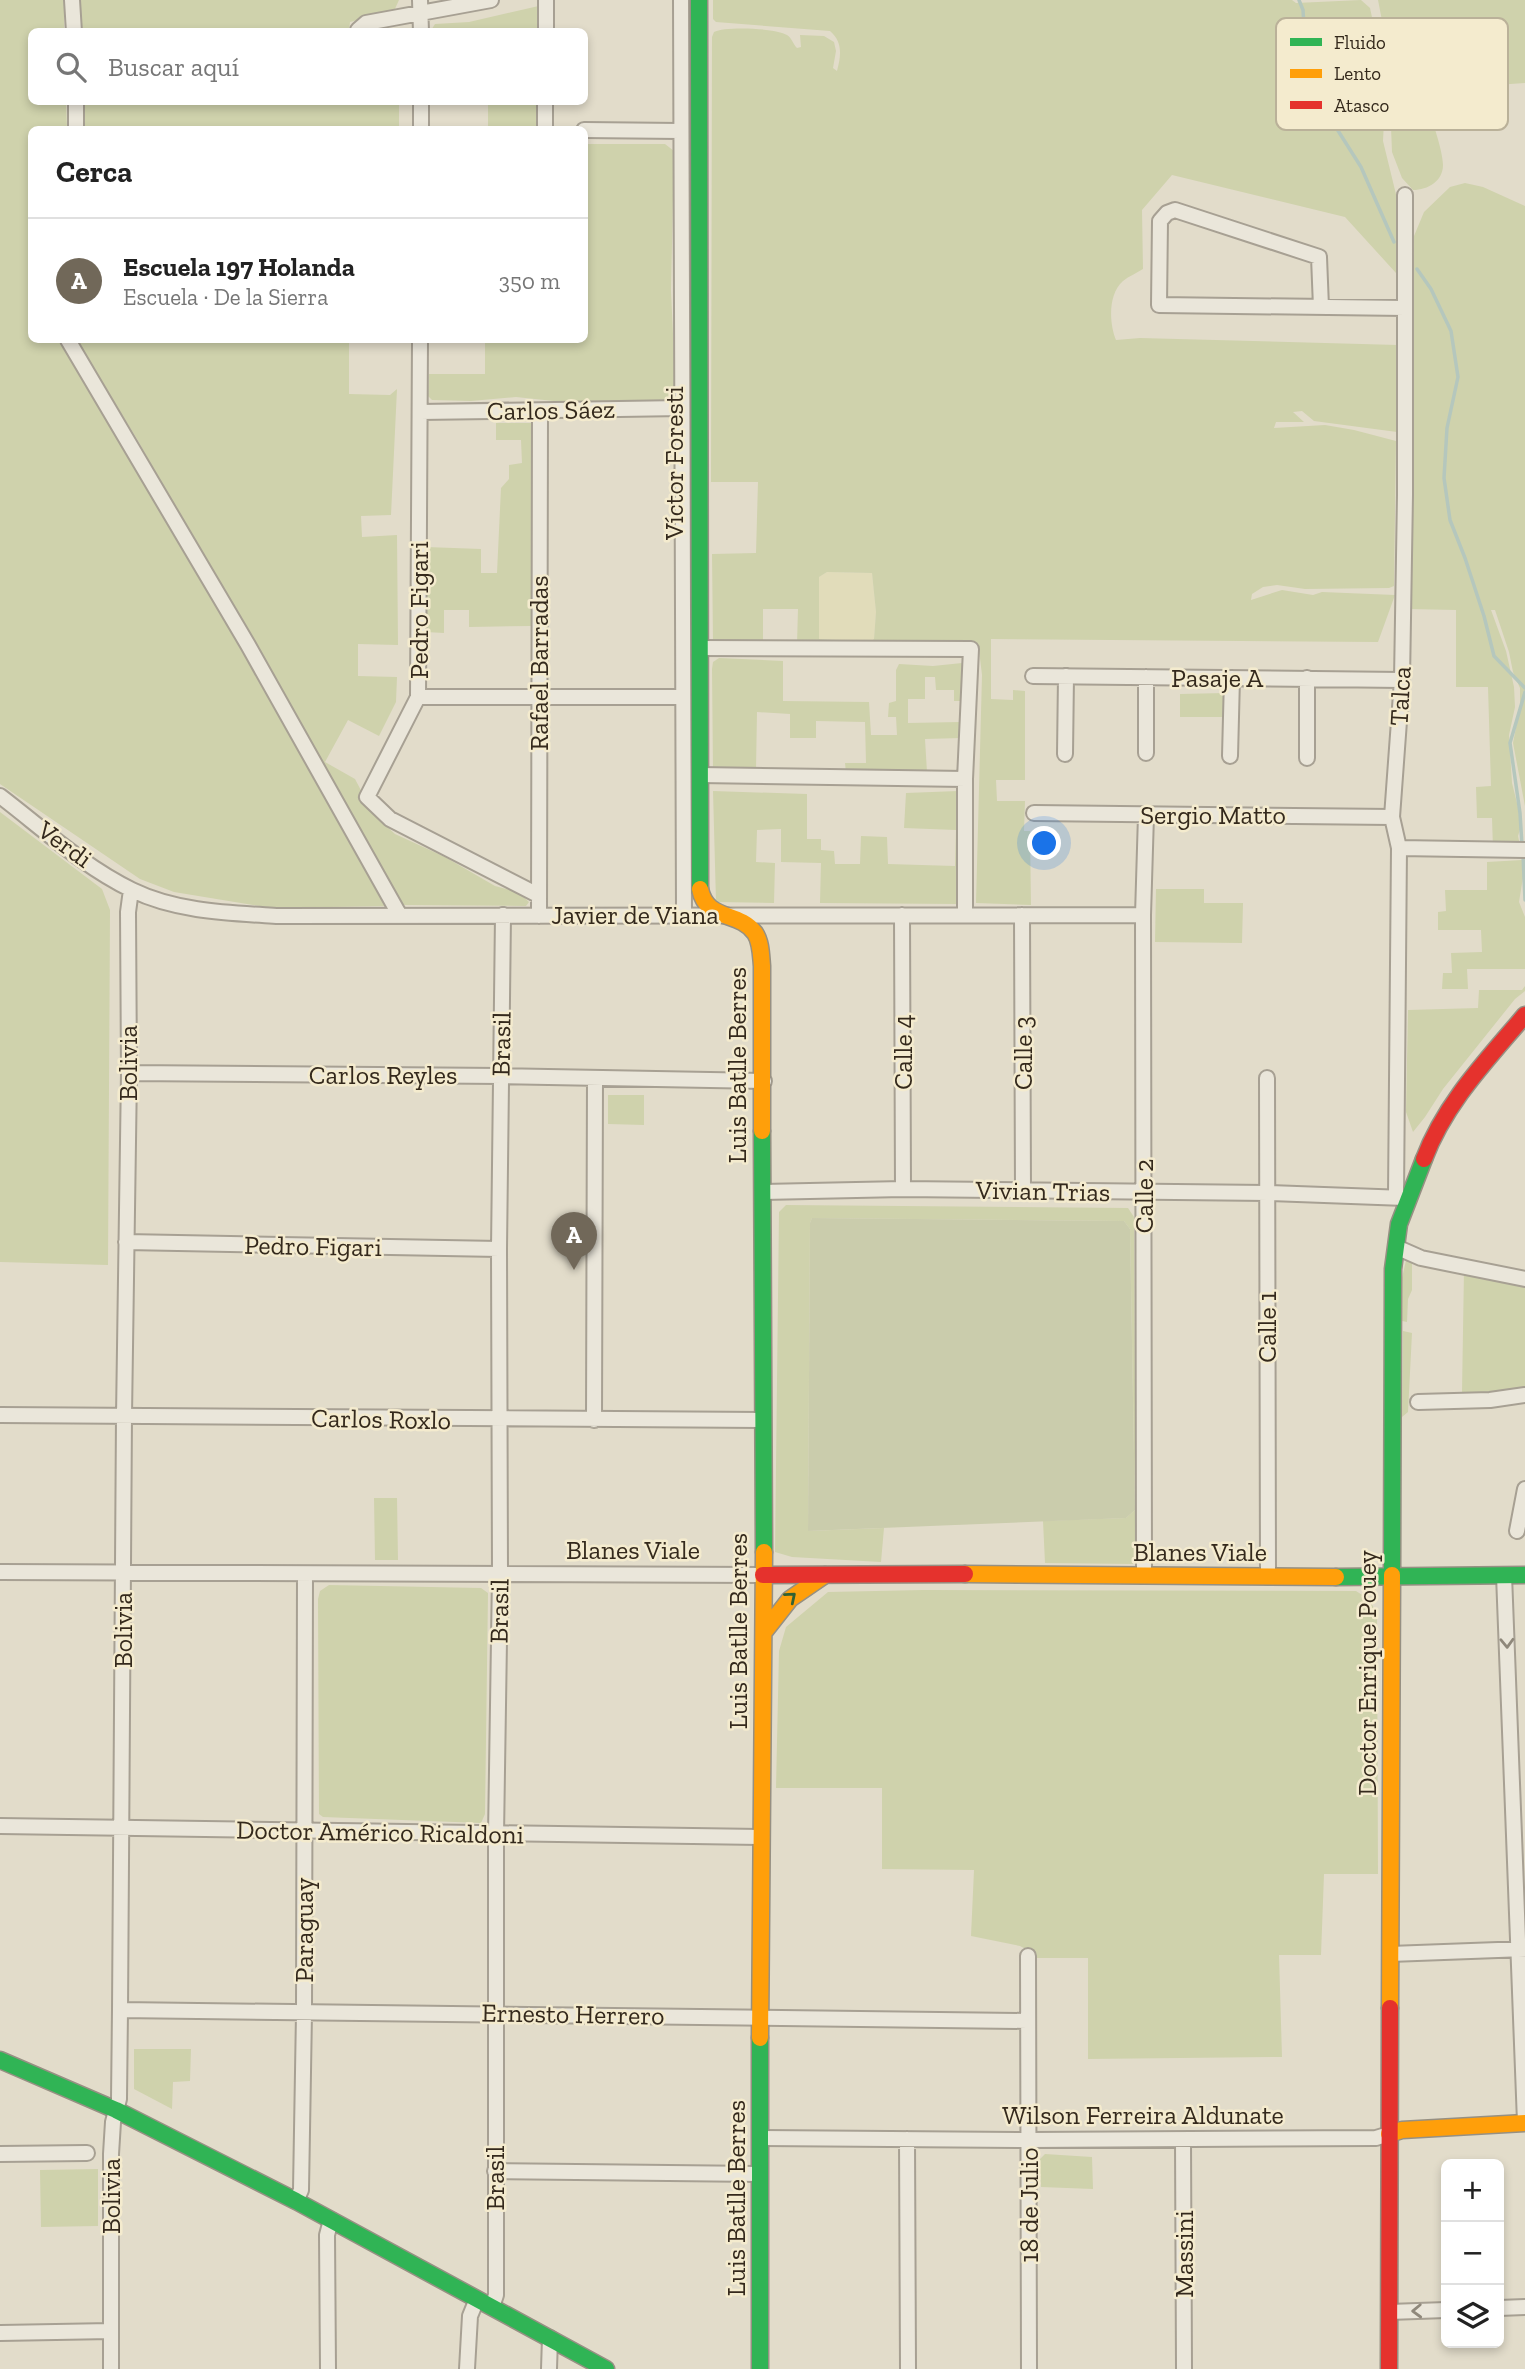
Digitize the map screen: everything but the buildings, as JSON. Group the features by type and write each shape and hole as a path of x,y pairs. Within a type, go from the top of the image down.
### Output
{"street":[{"path":"72,0 74,28"},
{"path":"360,28 366,23 420,7 491,0"},
{"path":"546,0 546,28"},
{"name":"Víctor Foresti","path":"681,0 684,914"},
{"name":"Víctor Foresti","path":"699,0 701,899 712,911 722,915"},
{"path":"420,7 421,28"},
{"path":"76,105 76,126"},
{"path":"421,105 421,126"},
{"path":"545,105 545,126"},
{"path":"588,131 680,131"},
{"name":"Talca","path":"1402,1197 1399,848 1392,817 1402,680 1405,195"},
{"path":"1321,307 1318,257 1175,210 1167,213 1160,221 1160,305 1321,307 1405,308"},
{"path":"70,343 248,645 399,914"},
{"name":"Pedro Figari","path":"420,343 418,697 367,797 390,819 538,895"},
{"name":"Carlos Sáez","path":"420,412 682,408"},
{"name":"Rafael Barradas","path":"539,916 540,411"},
{"path":"699,648 971,649 965,779 965,913"},
{"name":"Pasaje A","path":"1033,676 1402,680"},
{"path":"1065,754 1066,676"},
{"path":"1146,677 1146,753"},
{"path":"1230,756 1231,678"},
{"path":"1307,678 1307,758"},
{"path":"418,697 683,697"},
{"path":"700,775 965,779"},
{"name":"Verdi","path":"0,796 89,863 131,890"},
{"name":"Sergio Matto","path":"1034,813 1392,817"},
{"name":"Calle 2","path":"1144,1576 1143,915 1146,815"},
{"path":"1399,848 1525,850"},
{"name":"Javier de Viana","path":"131,890 188,908 279,916 965,913 1143,915"},
{"name":"Bolivia","path":"111,2369 111,2154 118,2099 120,2010 129,1073 128,912 131,890"},
{"name":"Brasil","path":"467,2369 470,2316 496,2295 496,1835 503,915"},
{"name":"Luis Batlle Berres","path":"722,915 748,926 758,940 762,966 764,1632 760,1837 760,2369"},
{"name":"Calle 4","path":"902,915 903,1189"},
{"name":"Calle 3","path":"1022,915 1023,1191"},
{"name":"Doctor Enrique Pouey","path":"1389,2369 1393,1269 1402,1197 1431,1140 1448,1110 1472,1077 1525,1015"},
{"name":"Carlos Reyles","path":"129,1073 764,1081"},
{"path":"594,1420 595,1078"},
{"name":"Calle 1","path":"1267,1078 1268,1577"},
{"name":"Vivian Trias","path":"763,1192 903,1189 1402,1197"},
{"name":"Pedro Figari","path":"126,1242 499,1249"},
{"path":"1396,1247 1421,1258 1525,1279"},
{"path":"1418,1402 1490,1400 1525,1395"},
{"name":"Carlos Roxlo","path":"0,1415 762,1420"},
{"path":"1517,1531 1525,1489"},
{"name":"Blanes Viale","path":"0,1572 305,1575 829,1573 1392,1578 1525,1575"},
{"path":"764,1632 782,1604 829,1573"},
{"name":"Paraguay","path":"296,2201 301,2190 304,2012 305,1575"},
{"path":"1504,1575 1522,1949 1525,2122"},
{"name":"Doctor Américo Ricaldoni","path":"0,1826 760,1837"},
{"path":"1390,1954 1522,1949"},
{"name":"18 de Julio","path":"1028,1956 1029,2369"},
{"name":"Ernesto Herrero","path":"120,2010 496,2012 1027,2021"},
{"path":"0,2060 116,2110 296,2201 606,2369"},
{"name":"Wilson Ferreira Aldunate","path":"760,2138 1376,2138 1402,2130 1525,2122"},
{"path":"907,2139 908,2369"},
{"name":"Massini","path":"1183,2140 1184,2369"},
{"path":"0,2154 87,2153"},
{"path":"495,2171 760,2174"},
{"path":"328,2369 327,2235 331,2220"},
{"path":"1504,2308 1525,2307"},
{"path":"1389,2312 1441,2310"},
{"path":"0,2333 111,2331"},
{"path":"549,2369 550,2338"}],"shaded area":[{"path":"827,572 872,573 876,612 874,639 870,642 819,639 819,577"}],"green space":[{"path":"0,0 64,0 64,28 28,28 28,105 66,105 67,126 28,126 28,343 64,343 143,473 389,906 272,908 174,892 140,879 0,784"},
{"path":"77,0 399,0 394,11 350,22 349,28 78,28"},
{"path":"713,0 1292,0 1296,3 1361,0 1370,8 1372,18 1276,18 1276,130 1384,130 1383,141 1403,223 1402,273 1396,273 1345,217 1172,175 1142,210 1143,269 1125,279 1118,287 1112,301 1111,317 1116,340 1140,338 1398,345 1397,432 1314,421 1302,411 1293,412 1304,422 1276,422 1274,428 1325,425 1396,441 1394,586 1305,589 1277,585 1263,587 1252,594 1251,600 1282,590 1313,595 1322,592 1395,595 1378,642 991,639 991,699 1013,700 1013,690 1025,691 1025,780 996,780 997,801 1025,801 1024,831 1030,831 1031,905 976,903 982,675 979,650 973,645 852,643 854,640 870,642 874,639 876,612 872,573 827,572 819,577 819,639 836,640 840,644 797,644 798,609 763,609 763,643 713,643 712,554 756,553 758,482 711,482 712,37 714,32 728,29 772,31 787,35 797,48 801,47 800,35 824,36 834,42 836,51 833,68 837,71 840,55 837,40 830,31 716,22 713,19"},
{"path":"1378,0 1525,0 1525,83 1508,84 1508,18 1382,18"},
{"path":"543,5 542,28 432,28 435,24 469,22"},
{"path":"79,105 399,105 399,126 80,126"},
{"path":"488,105 544,105 544,126 488,126"},
{"path":"1391,130 1435,130 1443,165 1440,176 1434,183 1413,190 1402,178 1392,152"},
{"path":"588,144 665,144 674,151 671,291 676,399 669,403 563,402 516,397 471,401 432,400 428,396 429,374 485,374 485,343 588,343"},
{"path":"1465,183 1483,187 1525,206 1525,806 1513,743 1520,706 1520,688 1495,610 1491,610 1506,651 1514,687 1515,707 1509,735 1512,783 1522,823 1518,836 1521,850 1493,849 1492,818 1477,818 1476,787 1491,786 1488,687 1456,687 1456,610 1408,609 1410,302 1414,236 1424,212 1450,187"},
{"path":"78,343 349,343 349,394 390,395 397,389 391,515 361,516 362,537 397,535 398,645 358,644 358,676 397,677 396,702 379,736 348,720 325,762 355,779 374,815 395,834 445,857 495,886 518,892 529,902 526,906 402,905 137,439"},
{"path":"496,423 535,423 531,626 469,627 469,610 444,610 444,633 426,632 426,547 481,549 481,573 497,573 501,488 509,479 509,465 522,463 521,440 496,440"},
{"path":"719,658 783,661 783,701 869,702 871,735 897,735 896,717 888,717 889,703 896,701 896,670 899,664 933,666 962,663 964,701 954,701 954,690 936,690 935,677 925,677 925,699 908,699 908,723 960,722 961,738 925,739 927,772 846,773 845,763 866,763 865,722 816,721 816,738 790,738 790,714 757,712 756,770 713,771 712,669 713,662"},
{"path":"1225,693 1230,717 1180,717 1180,694"},
{"path":"713,791 807,794 807,839 821,839 821,850 834,851 835,864 860,864 861,836 887,837 888,864 955,866 956,830 904,828 906,793 958,791 959,904 820,903 821,863 781,862 781,829 757,830 756,862 775,863 774,903 716,902"},
{"path":"0,812 102,889 110,910 108,1265 0,1262"},
{"path":"1522,860 1524,871 1519,902 1525,917 1525,969 1467,969 1468,989 1442,989 1443,973 1452,973 1451,953 1482,952 1481,930 1438,930 1438,912 1446,911 1445,890 1487,890 1487,862"},
{"path":"1156,889 1204,889 1204,903 1243,903 1242,943 1155,942"},
{"path":"1525,986 1525,991 1515,999 1443,1089 1413,1132 1406,1112 1408,1010 1478,1008 1479,990 1522,990"},
{"path":"608,1095 644,1095 644,1125 608,1124"},
{"path":"786,1205 1128,1208 1134,1217 1136,1555 1133,1564 1045,1563 1043,1521 1126,1518 1135,1510 1130,1229 1124,1221 812,1218 808,1531 884,1528 881,1562 792,1557 775,1552 779,1212"},
{"path":"812,1218 1124,1221 1130,1229 1135,1510 1126,1518 808,1531"},
{"path":"1407,1256 1412,1259 1412,1290 1408,1299 1407,1322 1402,1321 1402,1278"},
{"path":"1464,1270 1525,1286 1525,1392 1462,1392"},
{"path":"1403,1331 1412,1333 1408,1412 1402,1417"},
{"path":"374,1498 397,1498 398,1560 375,1560"},
{"path":"329,1585 481,1588 488,1593 485,1814 481,1823 323,1817 319,1814 318,1599 320,1591"},
{"path":"1356,1591 1370,1600 1377,1615 1378,1874 1324,1874 1321,1955 1279,1955 1282,2057 1088,2059 1088,1958 1032,1958 1031,1952 1020,1946 971,1936 974,1870 882,1869 882,1788 776,1788 779,1651 786,1627 828,1592"},
{"path":"134,2049 191,2049 190,2081 173,2082 172,2109 134,2089"},
{"path":"1045,2154 1092,2157 1093,2189 1041,2187 1039,2160"},
{"path":"98,2169 98,2226 41,2227 40,2170"}],"waterway":[{"path":"1299,0 1303,18"},
{"path":"1338,130 1361,167 1394,242"},
{"path":"1417,269 1431,289 1451,331 1458,377 1447,428 1444,478 1450,520 1484,616 1494,656 1525,688"},
{"path":"1522,845 1510,743 1525,692"},
{"path":"1523,855 1525,900"}],"traffic: fast":[{"path":"699,0 700,889"},
{"path":"762,1131 764,1552"},
{"path":"1392,1575 1393,1269 1399,1224 1424,1159"},
{"path":"1336,1577 1525,1575"},
{"path":"760,2038 760,2369"},
{"path":"0,2060 116,2110 296,2201 606,2369"}],"traffic: slow":[{"path":"700,889 709,907 748,926 760,944 762,1131"},
{"path":"760,2038 764,1552"},
{"path":"965,1574 1336,1577"},
{"path":"764,1632 790,1599 825,1575"},
{"path":"1390,2008 1392,1575"},
{"path":"1389,2134 1402,2130 1525,2123"}],"traffic: jam":[{"path":"1424,1159 1455,1101 1525,1015"},
{"path":"763,1575 965,1574"},
{"path":"1389,2369 1390,2008"}],"place":[{"name":"Escuela 197 Holanda","path":"574,1270"}]}
